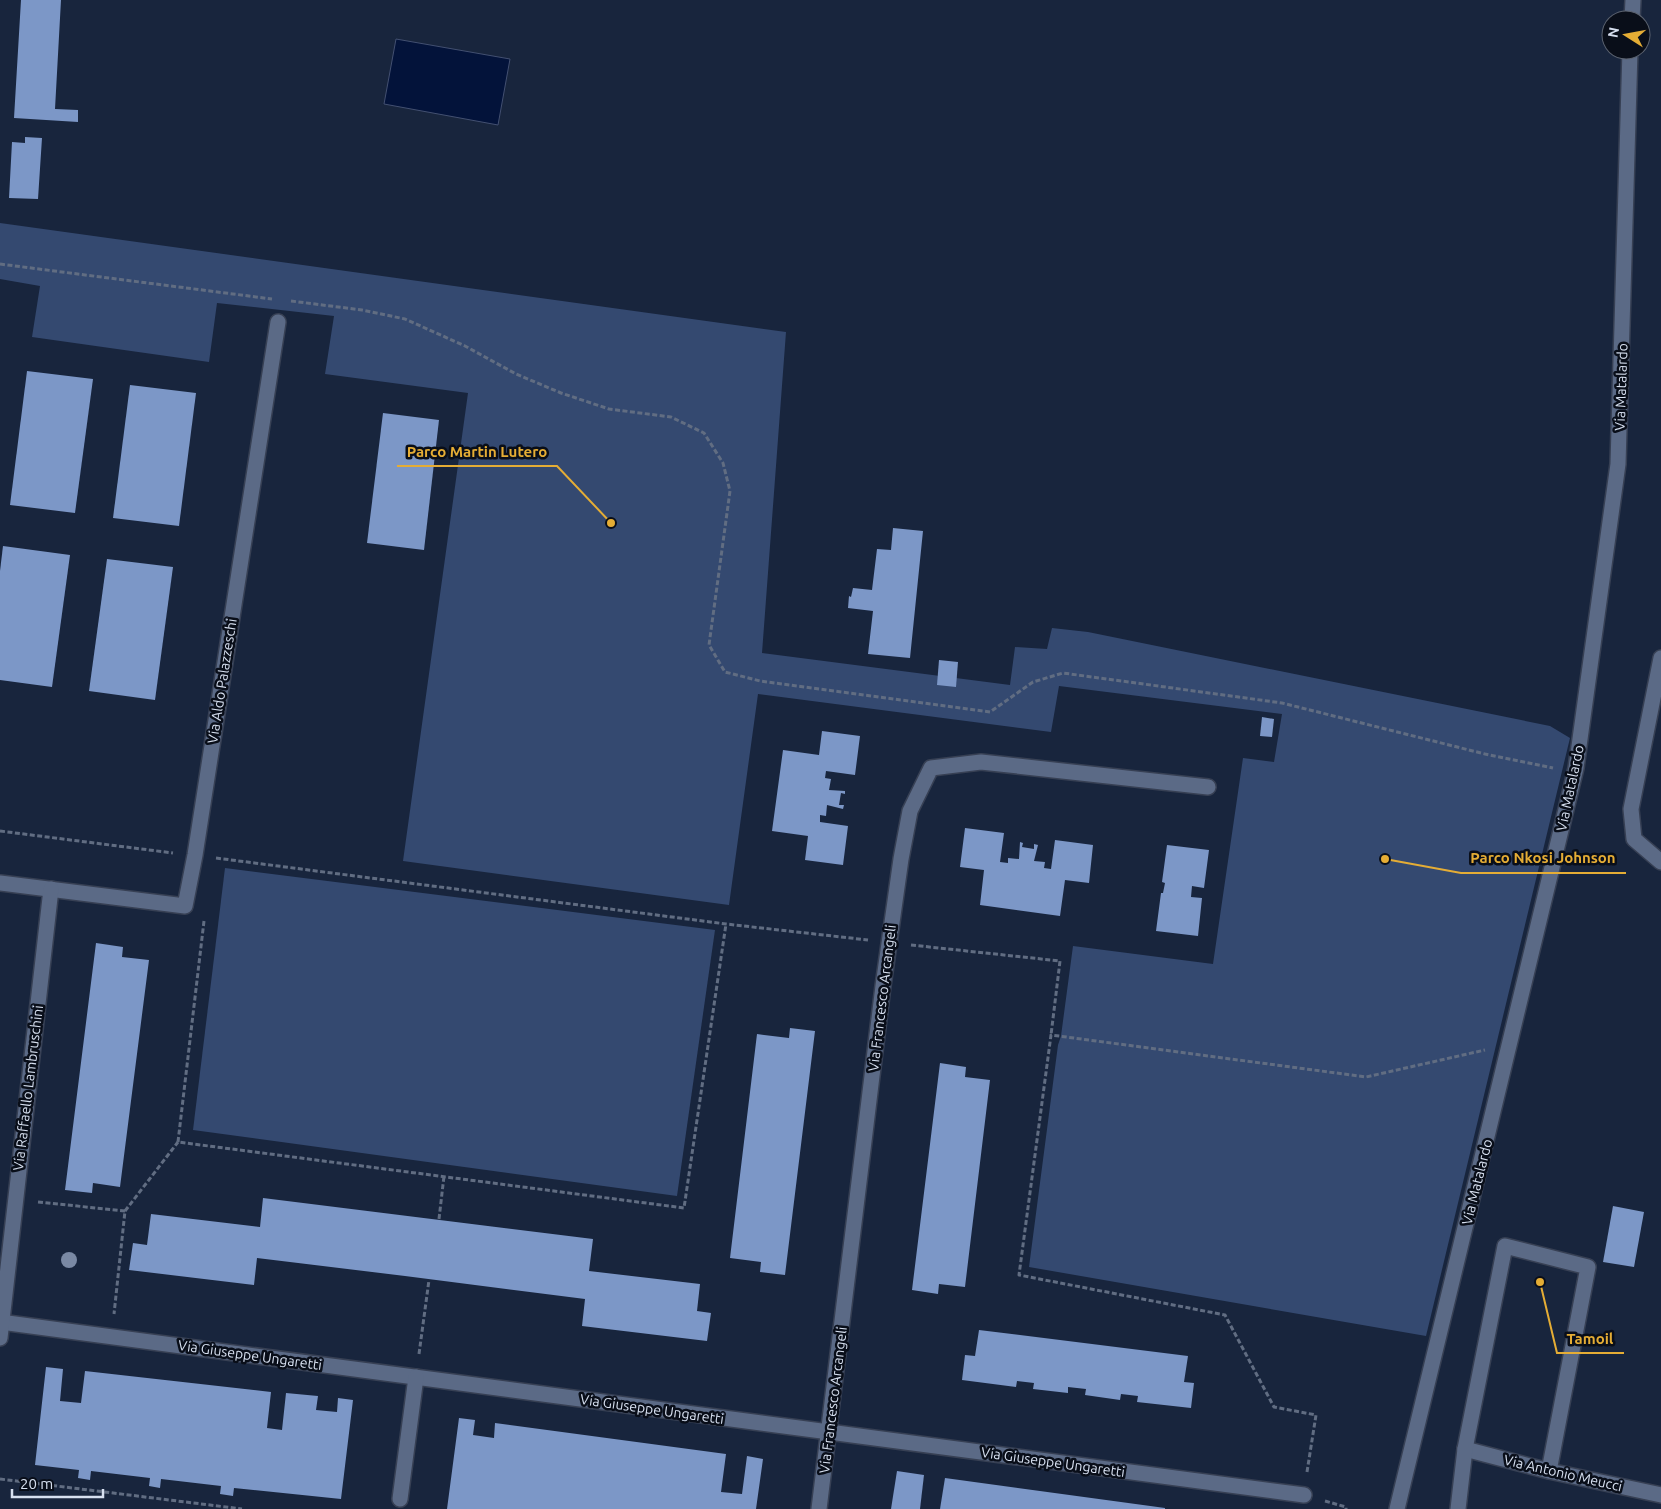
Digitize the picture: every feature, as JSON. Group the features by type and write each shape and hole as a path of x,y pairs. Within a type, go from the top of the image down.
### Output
{"street":[{"name":"Via Matalardo","path":"1397,1509 1575,773 1618,464 1630,60"},
{"name":"Via Aldo Palazzeschi","path":"51,888 185,906 195,855 278,322"},
{"path":"1661,658 1631,808 1634,839 1661,862"},
{"name":"Via Francesco Arcangeli","path":"819,1509 889,942 901,859 910,811 931,768 981,762 1208,787"},
{"path":"0,883 51,888"},
{"name":"Via Raffaello Lambruschini","path":"0,1338 51,888"},
{"path":"1458,1509 1464,1449 1505,1246 1588,1266 1549,1471"},
{"name":"Via Giuseppe Ungaretti","path":"1,1322 1304,1495"},
{"path":"400,1499 416,1377"},
{"name":"Via Antonio Meucci","path":"1464,1449 1549,1471 1661,1494"}],"path":[{"path":"0,264 276,299"},
{"path":"286,301 362,310 405,318 465,346 516,374 561,393 610,410 671,417 704,433 723,463 730,491 709,645 725,672 760,681 990,712 1033,682 1063,674 1282,703 1484,754 1575,773"},
{"path":"0,831 726,924 1060,961 1019,1275 1225,1315 1274,1407 1316,1415 1304,1495"},
{"path":"112,1337 125,1211 178,1142 204,916"},
{"path":"178,1142 684,1208 726,924"},
{"path":"1051,1035 1366,1077 1510,1044"},
{"path":"439,1219 444,1176"},
{"path":"15,1199 125,1211"},
{"path":"416,1377 430,1280"},
{"path":"0,1479 242,1509"}],"shaded area":[{"path":"396,39 510,59 498,125 384,104"},
{"path":"0,223 786,332 762,653 1010,685 1015,647 1047,649 1052,628 1088,632 1550,726 1570,738 1426,1336 1029,1267 1073,946 1213,964 1243,758 1274,762 1282,714 1059,686 1051,732 758,694 729,905 403,861 468,393 325,374 334,316 217,303 209,362 32,337 40,286 0,279"},
{"path":"225,868 715,930 677,1196 193,1130"}],"building":[{"path":"21,0 61,0 55,109 78,110 78,122 14,118"},
{"path":"25,137 42,138 38,199 9,198 12,142 25,143"},
{"path":"27,371 93,379 75,513 10,505"},
{"path":"130,385 196,393 179,526 113,518"},
{"path":"383,413 439,420 424,550 367,543"},
{"path":"893,528 923,531 910,658 868,654 873,611 848,608 849,596 851,597 853,588 872,590 877,549 891,550"},
{"path":"3,546 70,555 52,687 0,680 0,571"},
{"path":"107,559 173,567 155,700 89,691"},
{"path":"939,660 958,662 956,687 937,685"},
{"path":"1262,717 1274,719 1272,737 1260,736"},
{"path":"822,731 860,736 855,775 826,771 825,778 831,779 829,790 845,791 845,794 841,793 839,805 844,805 843,809 827,805 826,816 820,815 820,822 848,826 843,865 805,860 808,836 772,831 783,750 819,755"},
{"path":"965,828 1004,833 1000,862 1008,863 1008,858 1019,859 1020,842 1023,843 1022,847 1034,849 1034,844 1038,845 1034,861 1045,862 1044,868 1051,869 1055,840 1093,845 1089,883 1065,880 1060,916 980,905 984,870 960,867"},
{"path":"1167,845 1209,850 1204,888 1192,886 1191,897 1202,898 1198,936 1156,931 1161,893 1163,893 1165,883 1162,882"},
{"path":"96,943 123,947 122,957 149,960 120,1187 93,1183 92,1193 65,1190"},
{"path":"790,1028 815,1031 785,1275 760,1272 761,1262 730,1258 757,1034 789,1038"},
{"path":"940,1063 966,1067 965,1077 990,1080 965,1287 939,1284 938,1294 912,1290"},
{"path":"263,1198 593,1239 589,1271 700,1284 697,1311 711,1313 707,1341 582,1326 585,1299 405,1276 257,1258 254,1285 129,1270 133,1243 147,1245 151,1214 260,1227"},
{"path":"1613,1206 1644,1212 1634,1267 1603,1262"},
{"path":"979,1330 1188,1356 1184,1382 1194,1383 1191,1408 1137,1402 1138,1396 1121,1394 1120,1400 1085,1395 1086,1389 1068,1387 1068,1393 1033,1389 1034,1383 1017,1381 1016,1387 962,1380 965,1355 975,1356"},
{"path":"46,1367 63,1369 60,1401 81,1403 85,1371 271,1392 267,1428 282,1430 286,1393 318,1396 316,1410 337,1412 338,1398 353,1400 341,1499 234,1488 233,1496 220,1494 221,1486 161,1479 160,1488 149,1486 150,1478 91,1471 90,1480 78,1478 79,1470 35,1465"},
{"path":"459,1418 475,1420 473,1435 494,1438 495,1423 726,1454 721,1492 742,1494 747,1456 763,1459 756,1509 447,1509"},
{"path":"897,1471 924,1475 920,1509 891,1509"},
{"path":"945,1478 1165,1508 1165,1509 940,1509"}],"place":[{"name":"Parco Martin Lutero","path":"611,523"},
{"name":"Parco Nkosi Johnson","path":"1385,859"},
{"name":"Tamoil","path":"1540,1282"}]}
